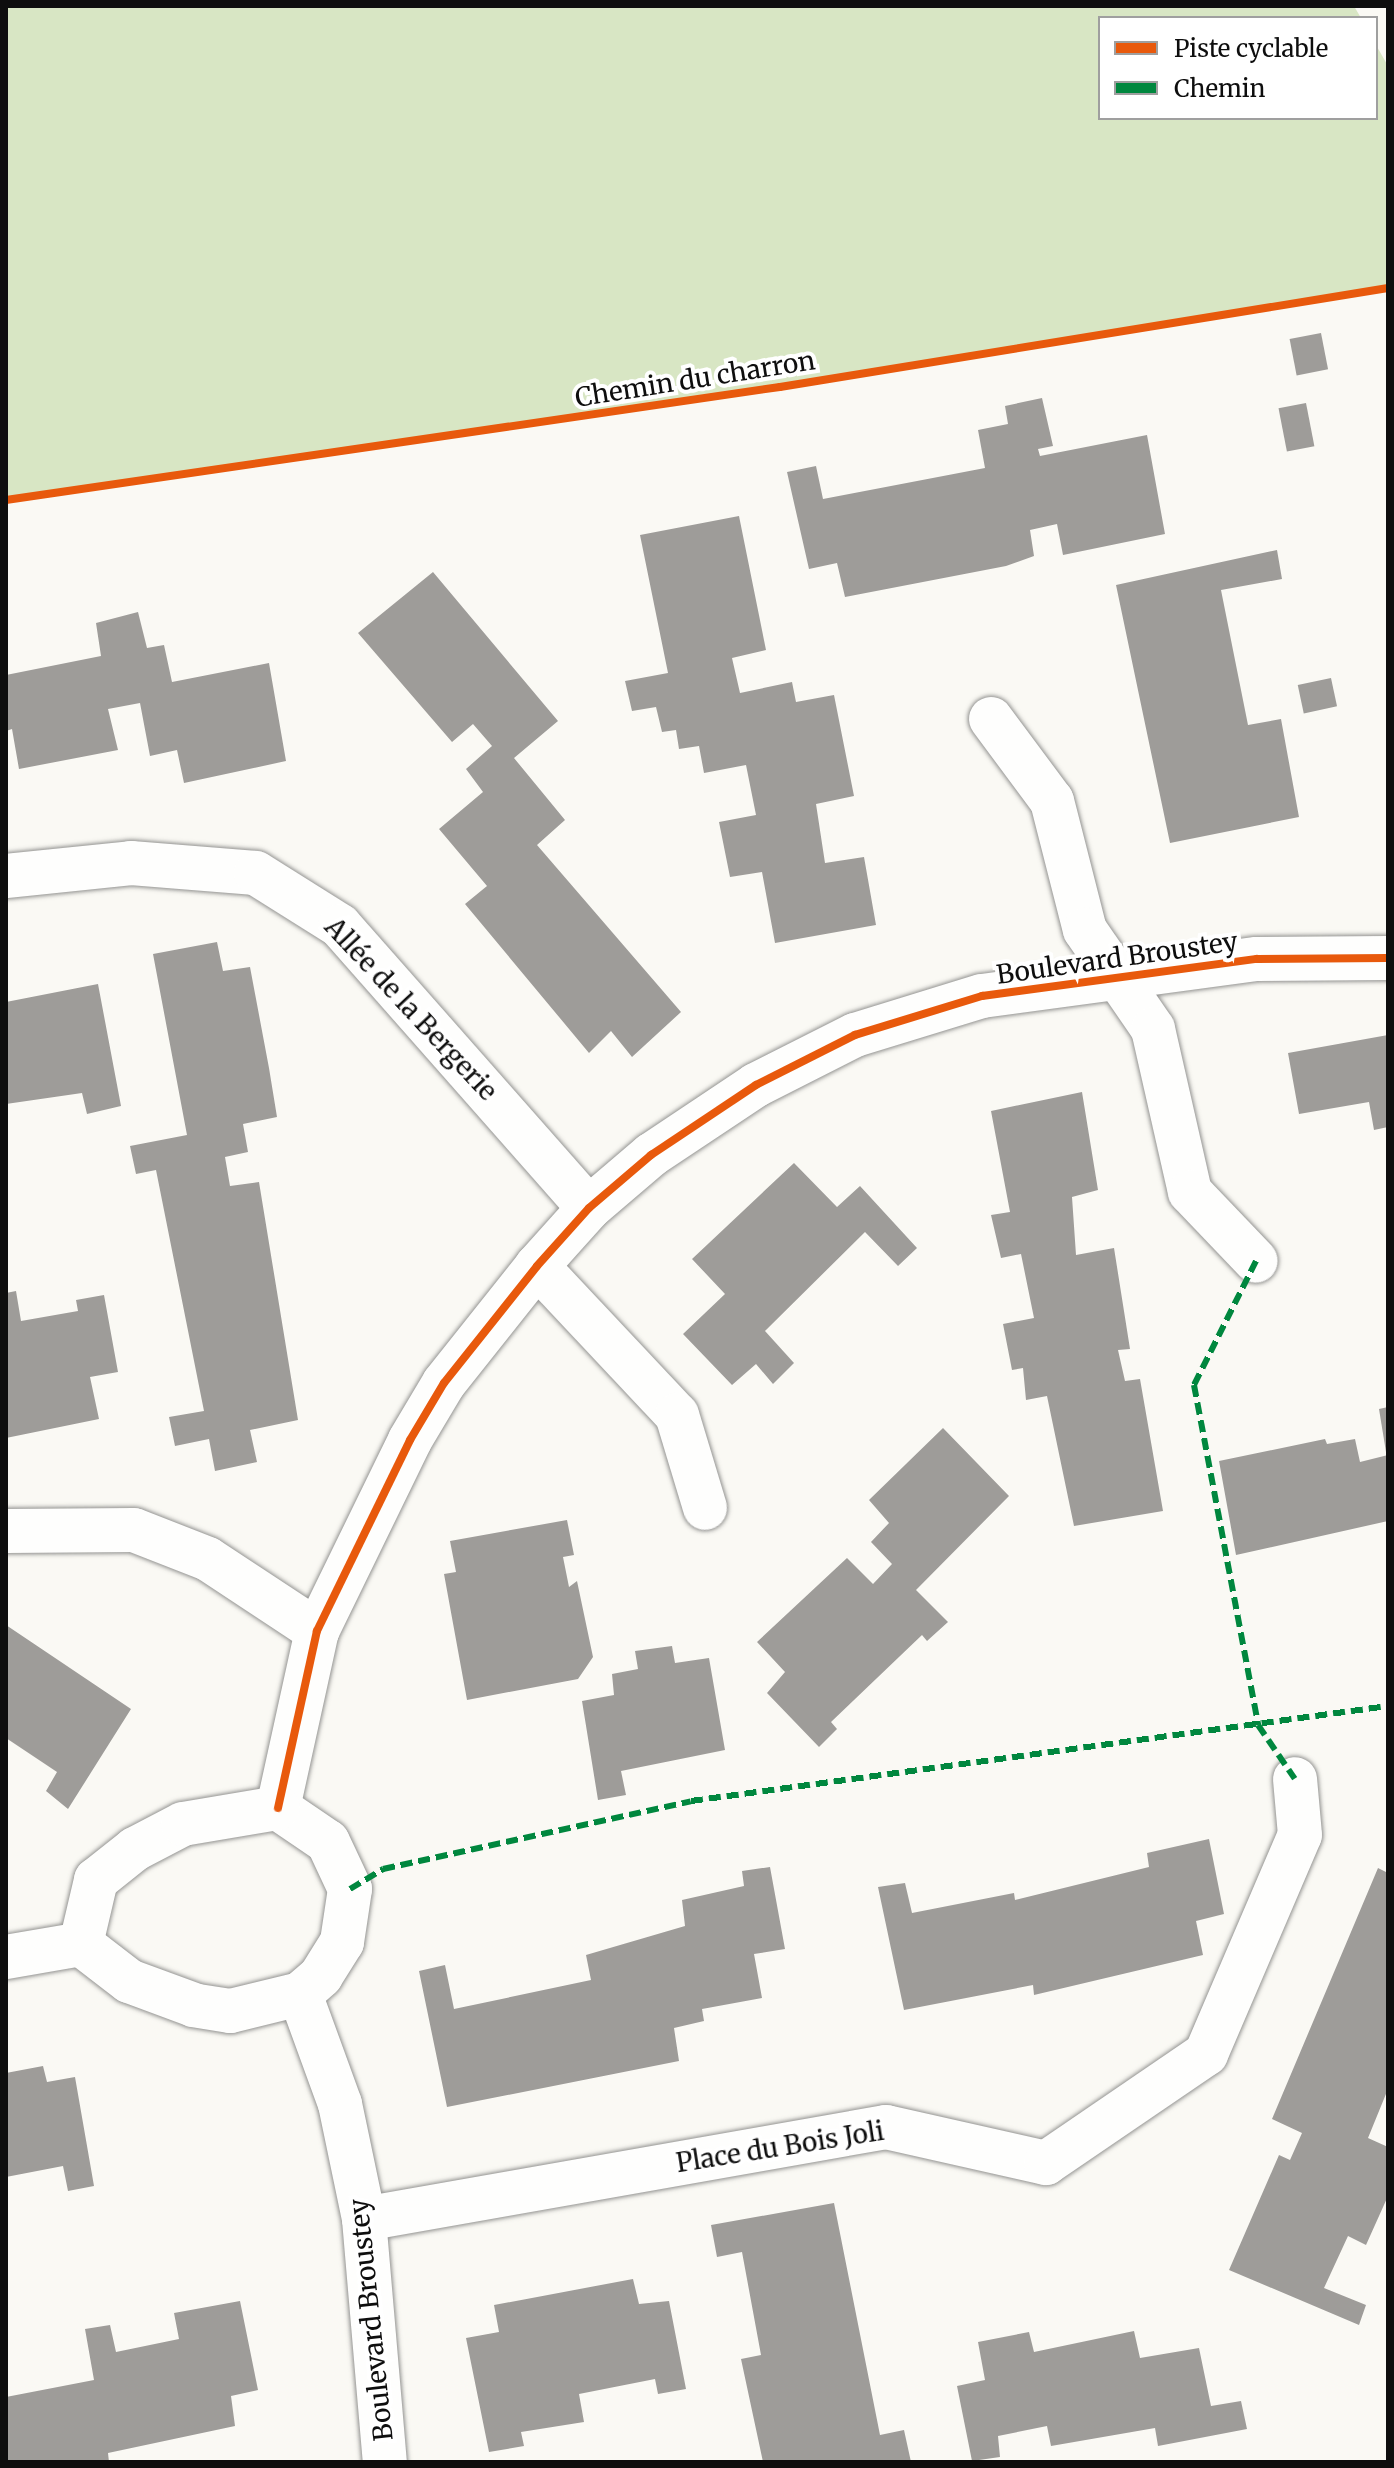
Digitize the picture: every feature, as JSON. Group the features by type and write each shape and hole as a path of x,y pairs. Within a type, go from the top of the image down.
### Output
{"street":[{"path":"991,719 1052,801 1085,930 1121,974 1153,1029 1190,1192 1256,1261"},
{"name":"Allée de la Bergerie","path":"6,876 131,863 256,873 340,926 589,1208"},
{"name":"Boulevard Broustey","path":"278,1808 317,1631 356,1540 444,1383 537,1266 589,1208 651,1155 756,1085 855,1035 982,996 1121,974 1257,959 1388,958"},
{"path":"537,1266 677,1415 705,1508"},
{"path":"6,1531 134,1530 208,1559 317,1631"},
{"name":"Place du Bois Joli","path":"364,2219 886,2127 1046,2163 1206,2054 1300,1835 1295,1779"},
{"path":"6,1957 81,1944 129,1981 194,2005 230,2011 300,1994 321,1976 342,1942 350,1889 328,1842 278,1808 183,1824 135,1849 96,1880 81,1944"},
{"name":"Boulevard Broustey","path":"300,1994 340,2104 364,2219 385,2462"}],"green space":[{"path":"6,6 1354,6 1360,16 1098,16 1098,120 1378,120 1378,48 1388,66 1388,288 780,387 6,500"}],"building":[{"path":"1321,333 1328,369 1297,375 1290,339"},
{"path":"1042,398 1053,446 1038,449 1040,456 1147,435 1165,534 1063,555 1057,524 1030,530 1034,556 1006,566 845,597 837,563 809,569 787,472 816,466 823,499 985,468 978,430 1008,424 1005,406"},
{"path":"1306,403 1314,446 1287,452 1279,408"},
{"path":"739,516 766,650 732,658 740,693 792,682 796,702 834,695 854,796 816,804 825,863 864,857 876,925 775,943 762,872 730,877 719,822 756,815 746,765 704,773 699,746 679,749 676,730 662,732 656,707 632,711 625,681 668,673 640,535"},
{"path":"1277,550 1282,579 1221,590 1248,725 1281,719 1299,817 1170,843 1116,585"},
{"path":"433,572 558,721 514,758 565,820 537,845 681,1012 632,1057 611,1031 589,1053 465,904 487,886 439,829 483,792 466,769 492,746 473,724 452,742 358,633"},
{"path":"138,612 147,648 164,645 172,682 269,663 286,761 184,783 177,750 150,756 140,703 108,709 118,750 19,769 12,729 6,731 6,675 101,656 96,623"},
{"path":"1331,678 1337,706 1304,713 1298,685"},
{"path":"217,942 223,971 250,967 269,1068 277,1117 243,1124 248,1152 225,1157 230,1186 259,1182 298,1420 250,1430 257,1462 215,1471 209,1439 175,1446 169,1417 204,1411 156,1170 136,1174 130,1146 187,1135 153,954"},
{"path":"98,984 121,1106 87,1114 82,1093 6,1104 6,1002"},
{"path":"1388,1035 1388,1127 1374,1130 1369,1102 1299,1114 1288,1053"},
{"path":"1082,1092 1098,1190 1072,1197 1076,1255 1114,1248 1130,1349 1118,1350 1125,1381 1140,1379 1163,1511 1074,1526 1047,1396 1026,1400 1023,1368 1012,1370 1003,1324 1034,1318 1021,1254 1001,1258 991,1215 1010,1212 991,1111"},
{"path":"794,1163 837,1207 860,1186 917,1248 898,1266 865,1232 765,1331 794,1363 773,1384 756,1364 732,1385 683,1334 725,1294 692,1259"},
{"path":"16,1291 21,1321 78,1311 76,1300 104,1295 118,1372 90,1377 99,1419 6,1438 6,1293"},
{"path":"1388,1407 1388,1452 1386,1452 1379,1409"},
{"path":"943,1428 1009,1496 916,1590 948,1622 927,1641 922,1635 831,1722 837,1729 819,1747 767,1693 785,1672 757,1642 847,1558 873,1584 892,1564 871,1542 889,1523 869,1500"},
{"path":"1325,1439 1327,1444 1355,1439 1360,1462 1388,1455 1388,1521 1236,1555 1219,1461"},
{"path":"567,1520 574,1555 563,1557 569,1587 577,1581 593,1657 578,1679 467,1700 444,1574 456,1572 450,1541"},
{"path":"6,1625 131,1709 68,1809 46,1791 57,1772 6,1738"},
{"path":"672,1646 675,1663 709,1658 725,1750 621,1771 626,1795 598,1800 582,1701 614,1695 612,1674 638,1669 635,1651"},
{"path":"1209,1839 1224,1914 1196,1921 1203,1955 1034,1995 1033,1985 904,2010 878,1887 905,1883 912,1913 1014,1893 1015,1900 1149,1867 1147,1853"},
{"path":"770,1867 785,1949 754,1954 762,1998 702,2009 704,2021 674,2028 679,2061 447,2107 419,1971 445,1965 454,2009 591,1980 586,1955 685,1926 682,1900 744,1886 742,1871"},
{"path":"1378,1868 1388,1873 1388,2089 1368,2138 1388,2147 1388,2196 1366,2245 1348,2236 1324,2288 1366,2305 1359,2325 1229,2270 1279,2155 1290,2160 1302,2133 1272,2119"},
{"path":"43,2066 47,2082 75,2077 94,2186 68,2191 63,2166 6,2177 6,2073"},
{"path":"834,2203 880,2435 904,2430 911,2462 763,2462 741,2359 761,2355 742,2252 717,2257 711,2225"},
{"path":"633,2279 639,2304 669,2301 686,2389 658,2394 655,2379 579,2394 584,2422 521,2432 524,2446 489,2452 466,2338 499,2332 494,2305"},
{"path":"240,2301 258,2390 231,2396 235,2426 108,2453 109,2462 8,2462 6,2397 94,2380 85,2329 110,2325 116,2352 179,2339 174,2313"},
{"path":"1134,2331 1140,2358 1199,2348 1211,2406 1241,2401 1247,2429 1158,2446 1155,2428 1051,2446 1047,2426 998,2436 1000,2457 972,2461 957,2386 985,2380 978,2342 1029,2332 1034,2352"}],"marked path":[{"path":"1256,1261 1194,1385 1258,1725 1295,1779"},
{"path":"350,1889 383,1869 691,1801 1388,1706"}],"cycle path":[{"name":"Chemin du charron","path":"6,500 780,387 1388,288"},
{"path":"278,1808 317,1631 410,1440 444,1383 537,1266 589,1208 651,1155 756,1085 855,1035 982,996 1257,959 1388,958"}]}
